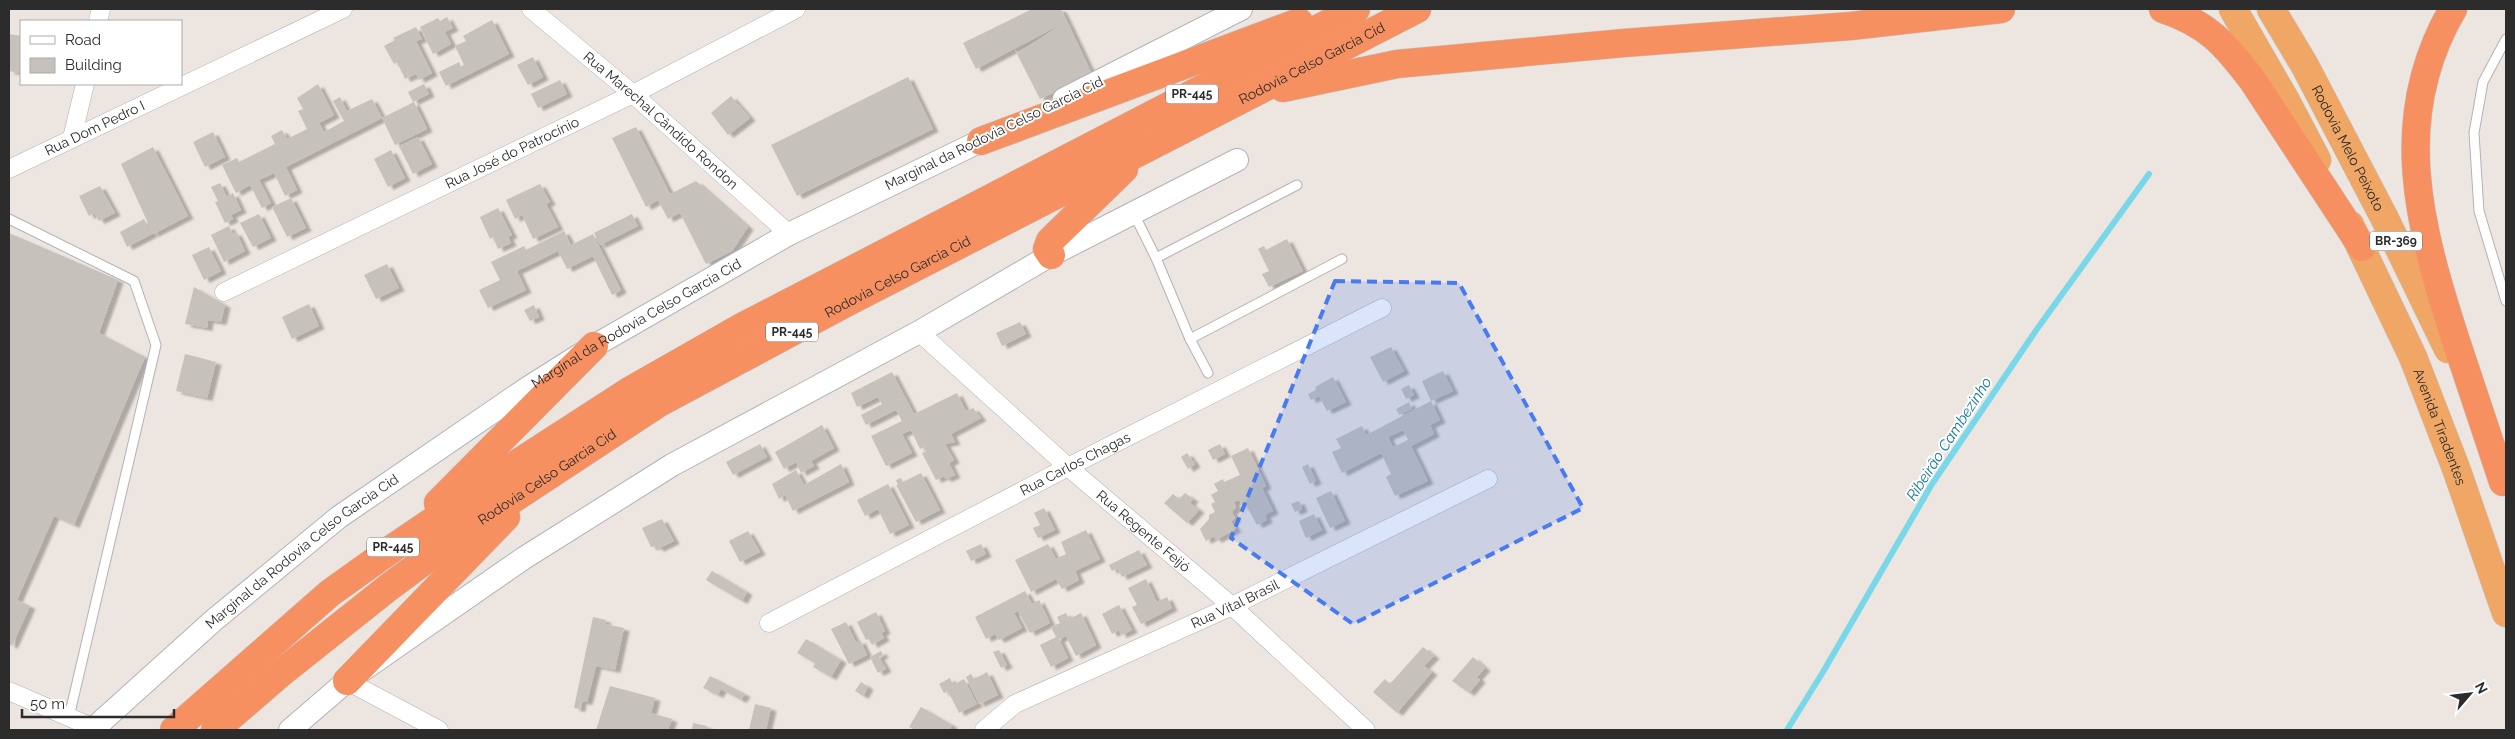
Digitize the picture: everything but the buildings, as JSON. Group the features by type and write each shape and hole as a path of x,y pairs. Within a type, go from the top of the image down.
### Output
{"highway":[{"path":"981,141 1334,9"},
{"name":"Rodovia Celso Garcia Cid","path":"174,730 330,593 393,548 632,390 740,328 1356,9"},
{"name":"Rodovia Celso Garcia Cid","path":"214,730 389,587 544,477 659,402 846,303 1417,9"},
{"path":"1247,96 1398,64 1624,43 1851,26 2001,9"},
{"path":"2163,9 2204,28 2221,41 2233,55 2253,81 2362,247"},
{"name":"BR-369","path":"2233,9 2286,100 2362,247"},
{"name":"Rodovia Melo Peixoto","path":"2271,9 2305,66 2426,299 2464,383 2504,487"},
{"path":"2452,9 2426,68 2419,96 2415,158 2416,185 2432,267 2504,487"},
{"path":"1051,255 1047,248 1050,241 1144,150"},
{"name":"Avenida Tiradentes","path":"2362,247 2413,357 2457,471 2506,613"},
{"path":"393,548 594,346"},
{"path":"347,682 544,477"}],"street":[{"name":"Rua Dom Pedro I","path":"9,169 343,9"},
{"name":"Rua Marechal Cândido Rondon","path":"531,9 633,94 789,234"},
{"name":"Rua José do Patrocínio","path":"224,292 633,94 796,9"},
{"name":"Marginal da Rodovia Celso Garcia Cid","path":"93,729 214,620 338,517 518,394 594,346 789,234 981,141 1215,15 1242,9"},
{"path":"72,138 84,85"},
{"path":"290,730 347,682 524,558 672,465 919,332 1051,255 1237,160"},
{"name":"Rua Carlos Chagas","path":"769,623 1068,467 1382,308"},
{"name":"Rua Regente Feijó","path":"919,332 1068,467 1232,606 1366,730"},
{"name":"Rua Vital Brasil","path":"984,730 1015,704 1232,606 1488,479"},
{"path":"347,682 439,730"},
{"path":"9,691 93,729"}],"lane":[{"path":"2506,39 2483,82 2474,133 2479,211 2506,300"},
{"path":"1156,258 1297,185"},
{"path":"1134,212 1190,338 1208,373"},
{"path":"9,219 134,281 156,345 69,717"},
{"path":"1190,338 1342,259"}],"highlighted area":[{"path":"1335,281 1459,283 1583,508 1353,624 1231,538"}],"waterway":[{"name":"Ribeirão Cambezinho","path":"1787,730 1823,672 1932,484 2037,329 2149,174"}]}
